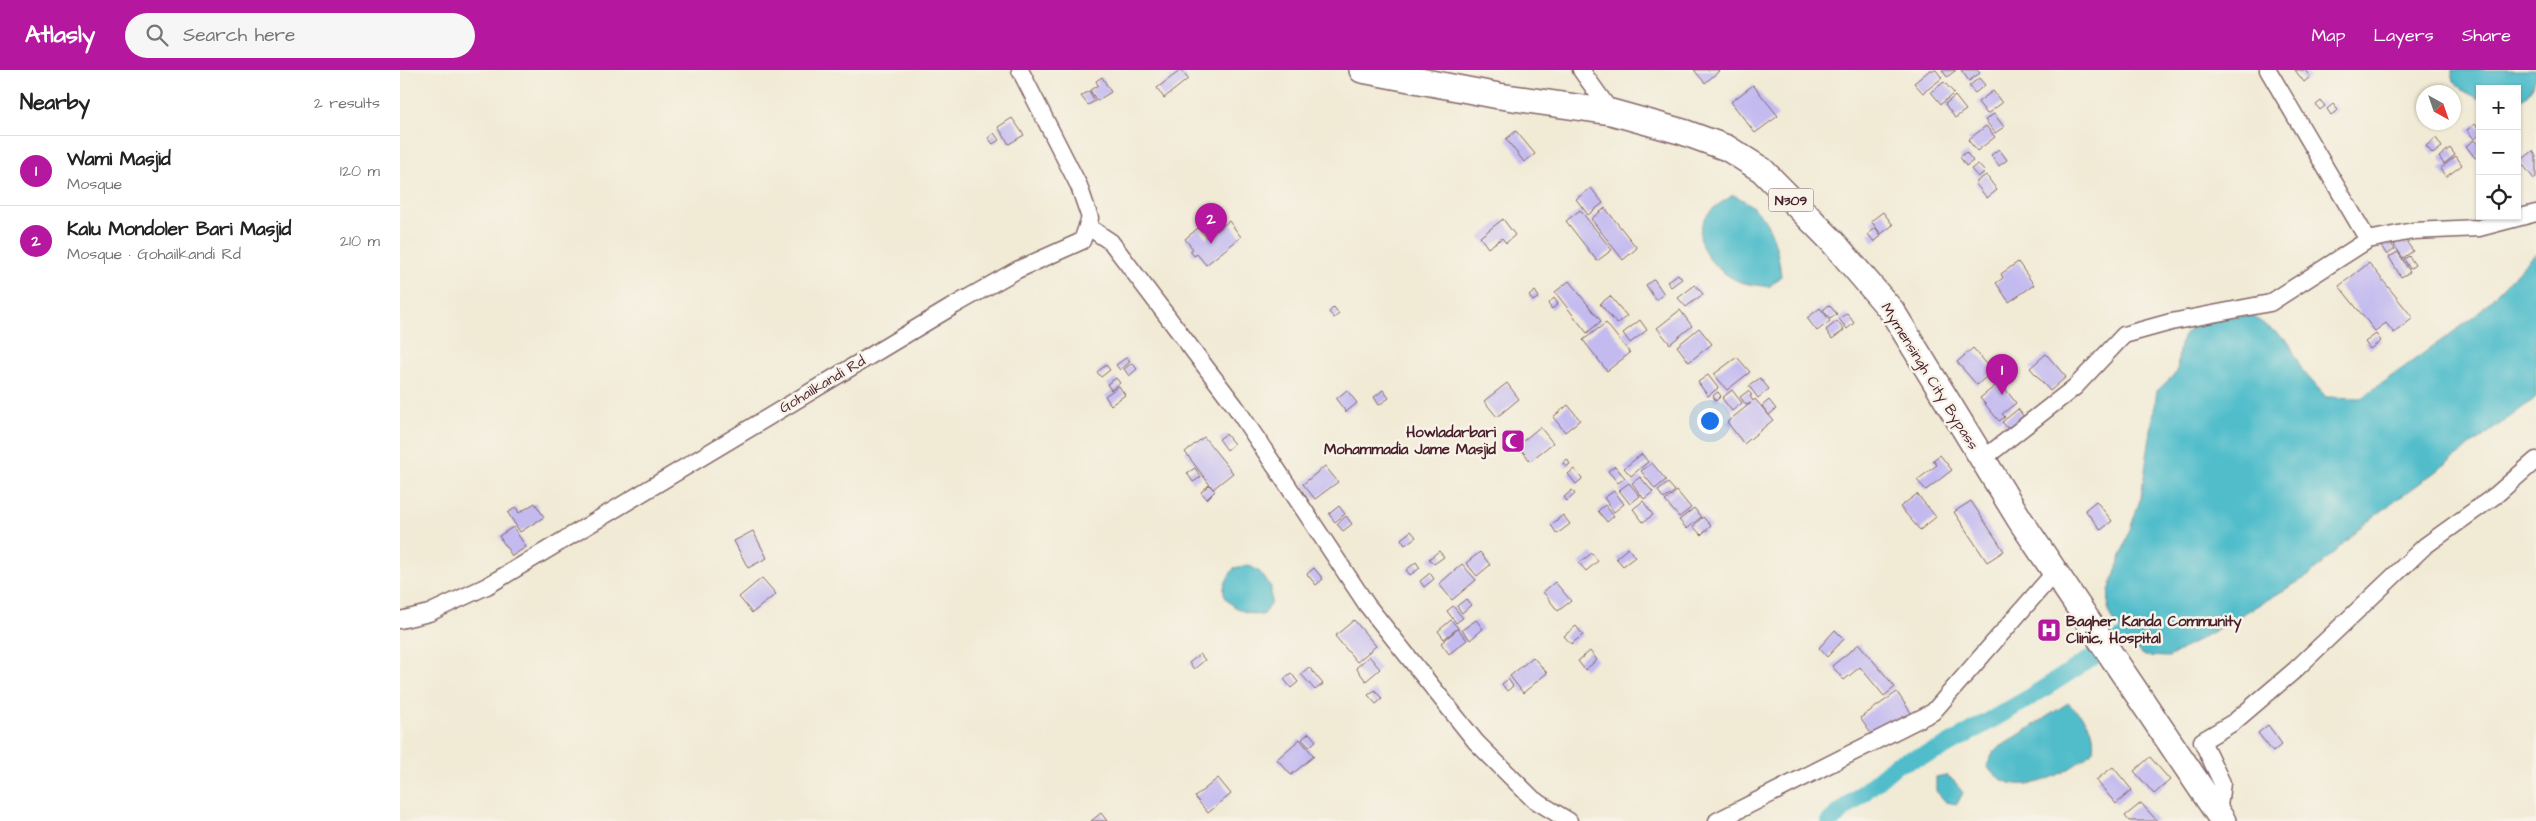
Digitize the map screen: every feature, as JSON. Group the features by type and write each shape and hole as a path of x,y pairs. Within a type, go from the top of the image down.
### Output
{"highway":[{"name":"Mymensingh City Bypass","path":"1362,70 1499,96 1611,112 1683,132 1727,148 1762,170 1832,242 1892,311 2055,572 2221,818"}],"street":[{"path":"1020,70 1079,186 1090,218 1087,226 1111,242 1235,406 1366,605 1476,742 1533,798 1569,821"},
{"path":"1581,70 1611,112"},
{"path":"2268,70 2368,240"},
{"path":"1983,459 2075,387 2124,334 2171,322 2270,303 2368,240 2413,231 2478,228 2536,214"},
{"name":"Gohailkandi Rd","path":"400,620 429,613 487,586 955,305 1017,270 1082,241 1087,226"},
{"path":"2221,818 2222,783 2202,741 2234,722 2295,670 2425,546 2496,495 2536,460"},
{"path":"1717,821 1933,712 2055,572"}],"water":[{"path":"2452,70 2536,70 2535,79 2529,93 2521,99 2521,85 2476,85 2476,97 2464,91 2461,85 2458,85 2452,79"},
{"path":"1733,195 1755,209 1763,218 1774,239 1781,276 1769,287 1749,284 1728,276 1712,262 1701,244 1702,224 1708,214 1716,206"},
{"path":"2536,253 2536,397 2533,400 2364,524 2310,575 2169,657 2145,656 2130,645 2108,612 2109,591 2141,497 2157,391 2177,372 2180,345 2184,336 2191,329 2200,324 2221,318 2251,315 2288,341 2302,370 2326,397 2361,398 2474,317"},
{"path":"1248,565 1260,572 1271,587 1271,603 1263,615 1252,614 1234,607 1224,593 1225,583 1234,568"},
{"path":"2068,703 2088,723 2093,734 2093,751 2082,760 2055,776 2040,782 2025,784 2011,783 1998,777 1987,766 1994,751"},
{"path":"1946,775 1955,782 1963,793 1957,804 1946,802 1936,791 1936,777"}],"building":[{"path":"1181,70 1188,79 1164,98 1157,88"},
{"path":"1694,70 1718,70 1719,71 1705,83"},
{"path":"1930,70 1936,70 1942,78 1923,93 1914,83"},
{"path":"1942,70 1956,70 1947,77"},
{"path":"1961,70 1977,70 1980,73 1969,81"},
{"path":"2295,70 2305,70 2310,77 2304,82"},
{"path":"1102,77 1111,92 1097,101 1090,90 1098,85 1096,81"},
{"path":"1979,78 1985,85 1975,93 1969,86"},
{"path":"1944,82 1954,93 1941,104 1931,92"},
{"path":"1753,85 1778,116 1755,133 1731,102"},
{"path":"1089,91 1095,101 1088,105 1081,96"},
{"path":"1993,91 2002,103 1987,114 1978,102"},
{"path":"1955,96 1966,110 1955,118 1945,104"},
{"path":"2321,101 2325,106 2320,110 2316,105"},
{"path":"2333,104 2338,110 2331,115 2327,109"},
{"path":"1994,114 2004,127 1995,133 1985,120"},
{"path":"1012,118 1024,135 1009,144 998,127"},
{"path":"2475,124 2476,138 2474,139 2467,130"},
{"path":"1986,126 1995,137 1977,151 1968,140"},
{"path":"1516,131 1535,154 1524,162 1506,139"},
{"path":"994,133 999,140 993,144 988,138"},
{"path":"2436,138 2442,147 2433,154 2426,146"},
{"path":"2474,140 2476,142 2476,157 2475,158 2466,146"},
{"path":"2450,148 2455,155 2444,164 2439,157"},
{"path":"1999,149 2007,160 1999,166 1991,155"},
{"path":"2533,151 2536,156 2536,177 2534,179 2521,162"},
{"path":"1966,152 1973,161 1966,166 1960,157"},
{"path":"2456,156 2462,165 2446,177 2440,169"},
{"path":"1978,164 1985,172 1978,177 1971,169"},
{"path":"1986,175 1997,190 1987,198 1975,183"},
{"path":"1591,188 1603,203 1588,215 1576,199"},
{"path":"1605,208 1637,248 1623,260 1591,219"},
{"path":"1580,210 1612,250 1597,261 1566,221"},
{"path":"1883,212 1893,225 1881,234 1871,221"},
{"path":"1503,219 1515,235 1506,243 1502,238 1488,248 1480,237"},
{"path":"1229,221 1241,237 1206,265 1197,254 1194,256 1190,251 1193,249 1185,239 1198,228 1207,238"},
{"path":"1876,228 1881,236 1874,242 1868,234"},
{"path":"2404,238 2413,251 2403,258 2394,245"},
{"path":"2388,241 2395,249 2387,255 2381,246"},
{"path":"2398,252 2410,272 2401,277 2389,257"},
{"path":"2409,256 2415,265 2410,269 2404,259"},
{"path":"2018,262 2034,285 2009,302 1996,283 2003,278 2001,274"},
{"path":"2369,263 2413,318 2394,333 2386,323 2375,331 2339,286"},
{"path":"1678,274 1682,279 1671,287 1667,282"},
{"path":"1654,279 1664,294 1656,300 1646,285"},
{"path":"1569,281 1601,321 1587,333 1555,292"},
{"path":"1695,285 1703,294 1686,307 1678,298"},
{"path":"1535,291 1539,297 1533,301 1529,296"},
{"path":"1610,296 1627,316 1617,324 1600,304"},
{"path":"1554,298 1558,304 1552,309 1548,304"},
{"path":"1829,305 1837,314 1830,319 1823,310"},
{"path":"1334,307 1339,314 1334,318 1329,312"},
{"path":"1820,308 1830,321 1817,331 1807,318"},
{"path":"1680,310 1692,326 1670,344 1657,328"},
{"path":"1847,313 1854,323 1847,329 1839,319"},
{"path":"1640,320 1647,330 1630,343 1623,333"},
{"path":"1837,321 1844,330 1832,339 1826,330"},
{"path":"1606,323 1630,353 1607,371 1583,340"},
{"path":"1699,328 1712,344 1689,362 1677,346"},
{"path":"2376,334 2381,341 2370,349 2365,342"},
{"path":"1973,348 1993,371 1977,385 1957,362"},
{"path":"2046,354 2066,377 2050,391 2030,368"},
{"path":"1127,357 1130,362 1120,370 1116,365"},
{"path":"1737,357 1750,372 1727,390 1714,374"},
{"path":"1132,363 1137,369 1129,376 1124,369"},
{"path":"1106,365 1110,370 1101,377 1097,372"},
{"path":"1708,375 1718,388 1708,396 1698,382"},
{"path":"1116,378 1120,383 1111,390 1107,384"},
{"path":"1760,378 1769,389 1758,398 1749,386"},
{"path":"2000,382 2016,403 2002,414 2005,417 1999,421 1980,398"},
{"path":"1507,383 1519,399 1497,417 1484,401"},
{"path":"1119,386 1125,395 1111,405 1105,396"},
{"path":"1347,390 1357,403 1346,412 1336,399"},
{"path":"1383,390 1389,398 1379,405 1374,397"},
{"path":"1732,390 1742,403 1732,411 1722,398"},
{"path":"1748,391 1752,395 1750,396 1753,401 1755,399 1773,420 1744,444 1727,422 1751,403 1746,405 1740,397"},
{"path":"1718,392 1721,396 1716,401 1713,396"},
{"path":"1769,400 1776,409 1769,415 1762,406"},
{"path":"1568,405 1580,420 1565,432 1553,417"},
{"path":"2018,409 2025,418 2010,431 2002,422"},
{"path":"1540,427 1553,443 1530,461 1518,445"},
{"path":"1226,434 1234,444 1227,450 1219,439"},
{"path":"1204,437 1233,473 1213,489 1185,452"},
{"path":"1642,454 1648,462 1631,476 1624,468"},
{"path":"1940,455 1952,470 1926,490 1917,480 1937,465 1933,460"},
{"path":"1567,459 1570,464 1566,467 1563,463"},
{"path":"1652,463 1666,480 1655,489 1641,471"},
{"path":"1325,466 1338,482 1315,499 1303,484"},
{"path":"1615,466 1625,478 1618,483 1608,471"},
{"path":"1195,468 1201,477 1193,482 1187,473"},
{"path":"1574,469 1582,479 1576,484 1568,474"},
{"path":"1640,477 1653,492 1644,499 1632,483"},
{"path":"1629,483 1640,496 1630,504 1619,490"},
{"path":"1668,483 1675,491 1664,499 1658,491"},
{"path":"1209,485 1215,491 1207,499 1201,492"},
{"path":"1572,490 1575,494 1567,501 1564,497"},
{"path":"1614,491 1624,504 1614,512 1604,498"},
{"path":"1677,491 1691,508 1679,517 1665,501"},
{"path":"1917,494 1936,517 1920,530 1900,507"},
{"path":"1643,501 1653,515 1643,522 1633,509"},
{"path":"1971,501 2004,551 1987,562 1954,512"},
{"path":"2096,501 2112,521 2101,530 2085,510"},
{"path":"535,503 544,517 520,532 508,513 516,507 519,513"},
{"path":"1605,505 1614,516 1607,522 1598,511"},
{"path":"1339,506 1345,514 1335,522 1329,514"},
{"path":"1694,508 1701,517 1687,529 1679,520"},
{"path":"1563,515 1570,524 1557,534 1551,525"},
{"path":"1346,516 1352,524 1343,531 1337,524"},
{"path":"1703,517 1711,526 1701,535 1693,526"},
{"path":"513,527 526,547 512,556 499,536"},
{"path":"753,531 767,558 748,568 734,541"},
{"path":"1411,531 1416,537 1405,545 1401,539"},
{"path":"1628,548 1635,557 1623,566 1616,558"},
{"path":"1439,551 1444,557 1434,564 1429,559"},
{"path":"1480,552 1490,565 1477,576 1466,563"},
{"path":"1592,553 1598,561 1586,571 1579,563"},
{"path":"1416,562 1420,568 1410,575 1406,570"},
{"path":"1462,564 1476,580 1452,600 1439,584"},
{"path":"1314,568 1323,579 1316,585 1307,574"},
{"path":"1430,573 1434,579 1424,587 1420,581"},
{"path":"762,578 776,594 752,613 739,597"},
{"path":"1555,582 1571,601 1558,611 1543,592"},
{"path":"1466,599 1471,605 1462,613 1457,606"},
{"path":"1453,606 1463,618 1456,623 1447,611"},
{"path":"1354,620 1376,646 1357,662 1335,636"},
{"path":"1451,620 1458,628 1444,639 1438,631"},
{"path":"1476,620 1483,629 1470,640 1462,630"},
{"path":"1576,626 1583,635 1571,644 1564,636"},
{"path":"1458,629 1467,640 1449,654 1441,643"},
{"path":"1835,630 1844,639 1827,657 1819,648"},
{"path":"1859,644 1895,687 1884,696 1860,667 1844,680 1832,666"},
{"path":"1590,651 1597,660 1585,670 1578,661"},
{"path":"1200,654 1205,660 1194,669 1189,663"},
{"path":"1369,656 1380,669 1366,681 1356,668"},
{"path":"1533,657 1547,673 1523,693 1510,676"},
{"path":"1309,667 1323,684 1315,690 1301,674"},
{"path":"1291,673 1298,682 1291,688 1284,679"},
{"path":"1508,679 1513,686 1507,691 1502,684"},
{"path":"1375,690 1382,699 1376,704 1368,695"},
{"path":"1897,692 1911,713 1875,739 1860,718"},
{"path":"2268,725 2282,744 2273,752 2258,733"},
{"path":"1309,733 1316,741 1309,747 1302,739"},
{"path":"1300,739 1314,756 1291,775 1277,759"},
{"path":"2150,757 2170,780 2154,794 2134,771"},
{"path":"2113,767 2132,790 2116,804 2096,780"},
{"path":"1218,778 1231,794 1208,813 1195,797"},
{"path":"2141,803 2157,821 2129,821 2125,816"},
{"path":"1101,813 1107,821 1091,821"}],"waterway":[{"path":"1830,821 1897,764 1939,750 2024,701 2143,625"}],"place":[{"name":"Kalu Mondoler Bari Masjid","path":"1211,244"},
{"name":"Wami Masjid","path":"2002,395"},
{"name":"Howladarbari Mohammadia Jame Masjid","path":"1513,441"},
{"name":"Bagher Kanda Community Clinic, Hospital","path":"2049,630"}]}
